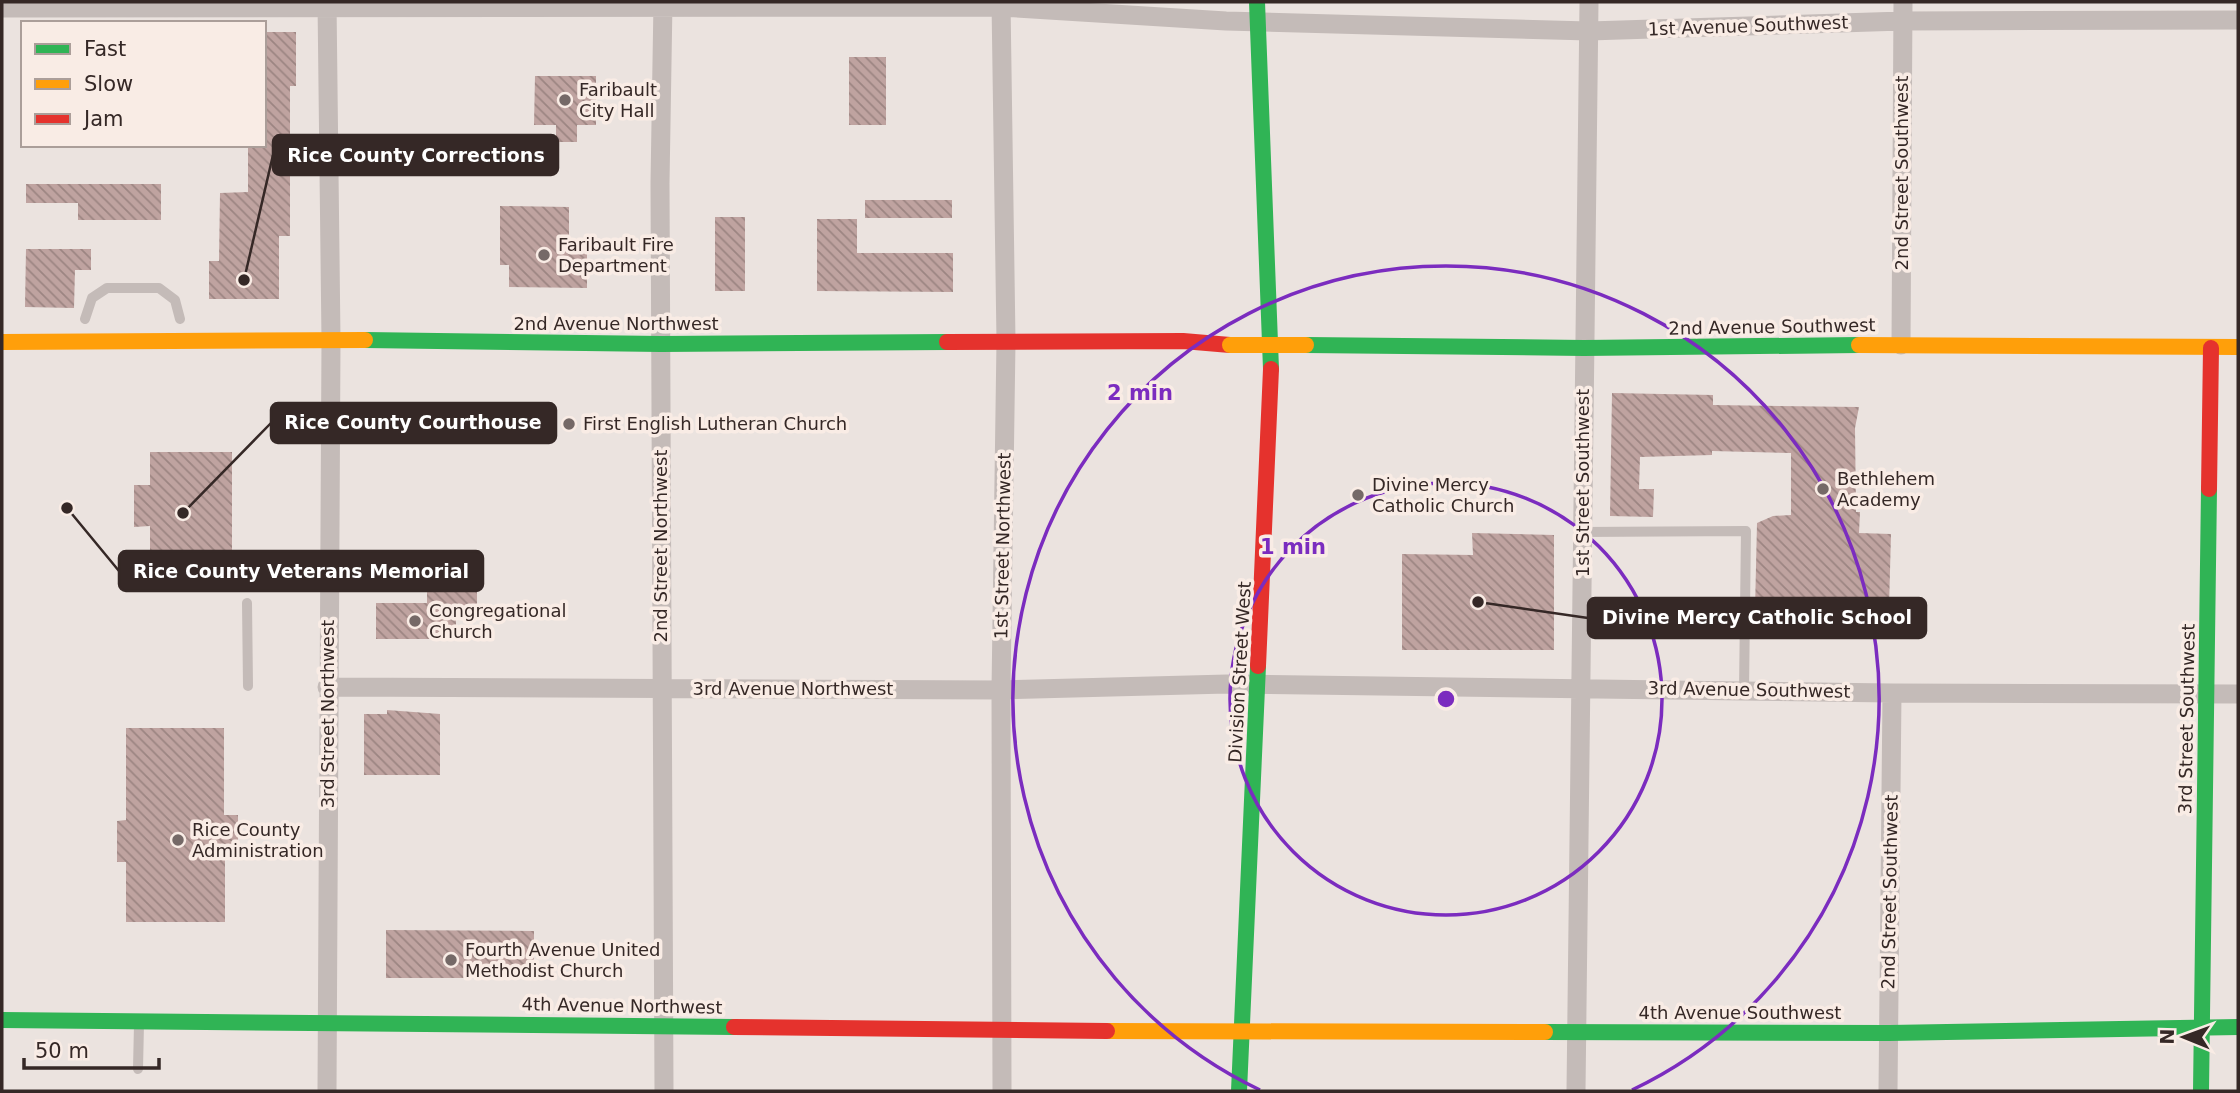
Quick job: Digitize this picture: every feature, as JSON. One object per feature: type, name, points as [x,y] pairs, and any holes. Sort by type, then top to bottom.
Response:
[{"type":"street","name":"1st Street Southwest","points":[[1576,1091],[1589,2]]},
{"type":"street","name":"1st Avenue Southwest","points":[[2,8],[190,4],[1001,5],[1258,11],[1589,31],[1903,12],[2238,20]]},
{"type":"street","name":"3rd Street Northwest","points":[[327,4],[331,340],[327,687],[327,1091]]},
{"type":"street","name":"2nd Street Northwest","points":[[663,5],[661,689],[664,1091]]},
{"type":"street","name":"1st Street Northwest","points":[[1001,5],[1006,341],[1001,690],[1002,1091]]},
{"type":"street","name":"Division Street West","points":[[1239,1091],[1271,378],[1258,11]]},
{"type":"street","name":"2nd Street Southwest","points":[[1901,345],[1903,12]]},
{"type":"street","name":"2nd Avenue Northwest","points":[[2,342],[331,340],[661,344],[1183,341],[1230,345],[1306,345]]},
{"type":"street","name":"2nd Avenue Southwest","points":[[1306,345],[1584,348],[1901,345],[2238,347]]},
{"type":"street","name":"3rd Street Southwest","points":[[2201,1091],[2211,348]]},
{"type":"street","points":[[2211,389],[2238,358]]},
{"type":"street","name":"3rd Avenue Southwest","points":[[1259,684],[1892,693],[2238,694]]},
{"type":"street","name":"3rd Avenue Northwest","points":[[327,687],[1001,690],[1259,684]]},
{"type":"street","name":"2nd Street Southwest","points":[[1888,1091],[1892,693]]},
{"type":"street","name":"4th Avenue Northwest","points":[[2,1020],[1242,1032]]},
{"type":"street","name":"4th Avenue Southwest","points":[[1242,1032],[1889,1033],[2238,1027]]},
{"type":"lane","points":[[85,319],[92,298],[107,288],[159,288],[175,300],[180,318]]},
{"type":"lane","points":[[1582,533],[1746,531],[1744,690]]},
{"type":"lane","points":[[247,603],[248,686]]},
{"type":"lane","points":[[138,1069],[139,1020]]},
{"type":"building","points":[[266,32],[296,32],[296,86],[290,86],[290,236],[279,236],[279,299],[209,299],[209,261],[219,261],[220,193],[248,192],[248,147],[266,147]]},
{"type":"building","points":[[849,57],[886,57],[886,125],[849,125]]},
{"type":"building","name":"Faribault City Hall","points":[[535,76],[596,76],[596,125],[577,125],[577,142],[556,142],[556,125],[534,125]]},
{"type":"building","points":[[26,184],[161,184],[161,220],[78,220],[78,203],[26,203]]},
{"type":"building","points":[[865,200],[952,200],[952,218],[865,218]]},
{"type":"building","name":"Faribault Fire Department","points":[[500,206],[569,207],[569,246],[587,246],[587,288],[509,287],[509,265],[500,265]]},
{"type":"building","points":[[715,217],[745,217],[745,291],[715,291]]},
{"type":"building","points":[[817,219],[857,219],[857,253],[953,253],[953,292],[817,291]]},
{"type":"building","points":[[26,249],[91,249],[91,270],[75,270],[74,308],[25,307]]},
{"type":"building","name":"Bethlehem Academy","points":[[1612,393],[1713,395],[1713,405],[1859,407],[1855,428],[1856,512],[1860,512],[1859,533],[1891,534],[1889,608],[1863,607],[1863,613],[1755,610],[1757,523],[1773,516],[1791,515],[1791,453],[1712,451],[1712,455],[1640,457],[1639,489],[1654,489],[1653,517],[1610,516]]},
{"type":"building","points":[[150,452],[232,452],[232,562],[204,563],[204,579],[176,579],[175,562],[150,562],[150,526],[134,527],[134,485],[150,485]]},
{"type":"building","points":[[1472,533],[1554,535],[1554,650],[1402,650],[1402,554],[1473,555]]},
{"type":"building","points":[[477,587],[477,620],[456,620],[456,639],[376,639],[376,603],[427,603],[427,588]]},
{"type":"building","points":[[387,710],[440,714],[440,775],[364,775],[364,714],[387,714]]},
{"type":"building","name":"Rice County Administration","points":[[126,728],[224,728],[224,815],[238,815],[238,860],[225,860],[225,922],[126,922],[126,862],[117,862],[117,821],[126,820]]},
{"type":"building","points":[[386,930],[534,931],[534,978],[386,978]]},
{"type":"traffic: fast","points":[[1257,2],[1271,369]]},
{"type":"traffic: fast","points":[[365,340],[661,344],[947,342]]},
{"type":"traffic: fast","points":[[1306,345],[1584,348],[1859,345]]},
{"type":"traffic: fast","points":[[2201,1091],[2209,489]]},
{"type":"traffic: fast","points":[[1239,1091],[1258,666]]},
{"type":"traffic: fast","points":[[2,1020],[734,1027]]},
{"type":"traffic: fast","points":[[1545,1032],[1889,1033],[2238,1027]]},
{"type":"traffic: slow","points":[[2,342],[365,340]]},
{"type":"traffic: slow","points":[[1230,345],[1306,345]]},
{"type":"traffic: slow","points":[[1859,345],[2238,347]]},
{"type":"traffic: slow","points":[[1107,1031],[1545,1032]]},
{"type":"traffic: jam","points":[[947,342],[1183,341],[1230,345]]},
{"type":"traffic: jam","points":[[2209,489],[2211,348]]},
{"type":"traffic: jam","points":[[1258,666],[1271,369]]},
{"type":"traffic: jam","points":[[734,1027],[1107,1031]]},
{"type":"place","name":"Faribault City Hall","points":[[565,100]]},
{"type":"place","name":"Faribault Fire Department","points":[[544,255]]},
{"type":"place","name":"Rice County Corrections","points":[[244,280]]},
{"type":"place","name":"First English Lutheran Church","points":[[569,424]]},
{"type":"place","name":"Bethlehem Academy","points":[[1823,489]]},
{"type":"place","name":"Divine Mercy Catholic Church","points":[[1358,495]]},
{"type":"place","name":"Rice County Veterans Memorial","points":[[67,508]]},
{"type":"place","name":"Rice County Courthouse","points":[[183,513]]},
{"type":"place","name":"Divine Mercy Catholic School","points":[[1478,602]]},
{"type":"place","name":"Congregational Church","points":[[415,621]]},
{"type":"place","name":"Rice County Administration","points":[[178,840]]},
{"type":"place","name":"Fourth Avenue United Methodist Church","points":[[451,960]]}]
